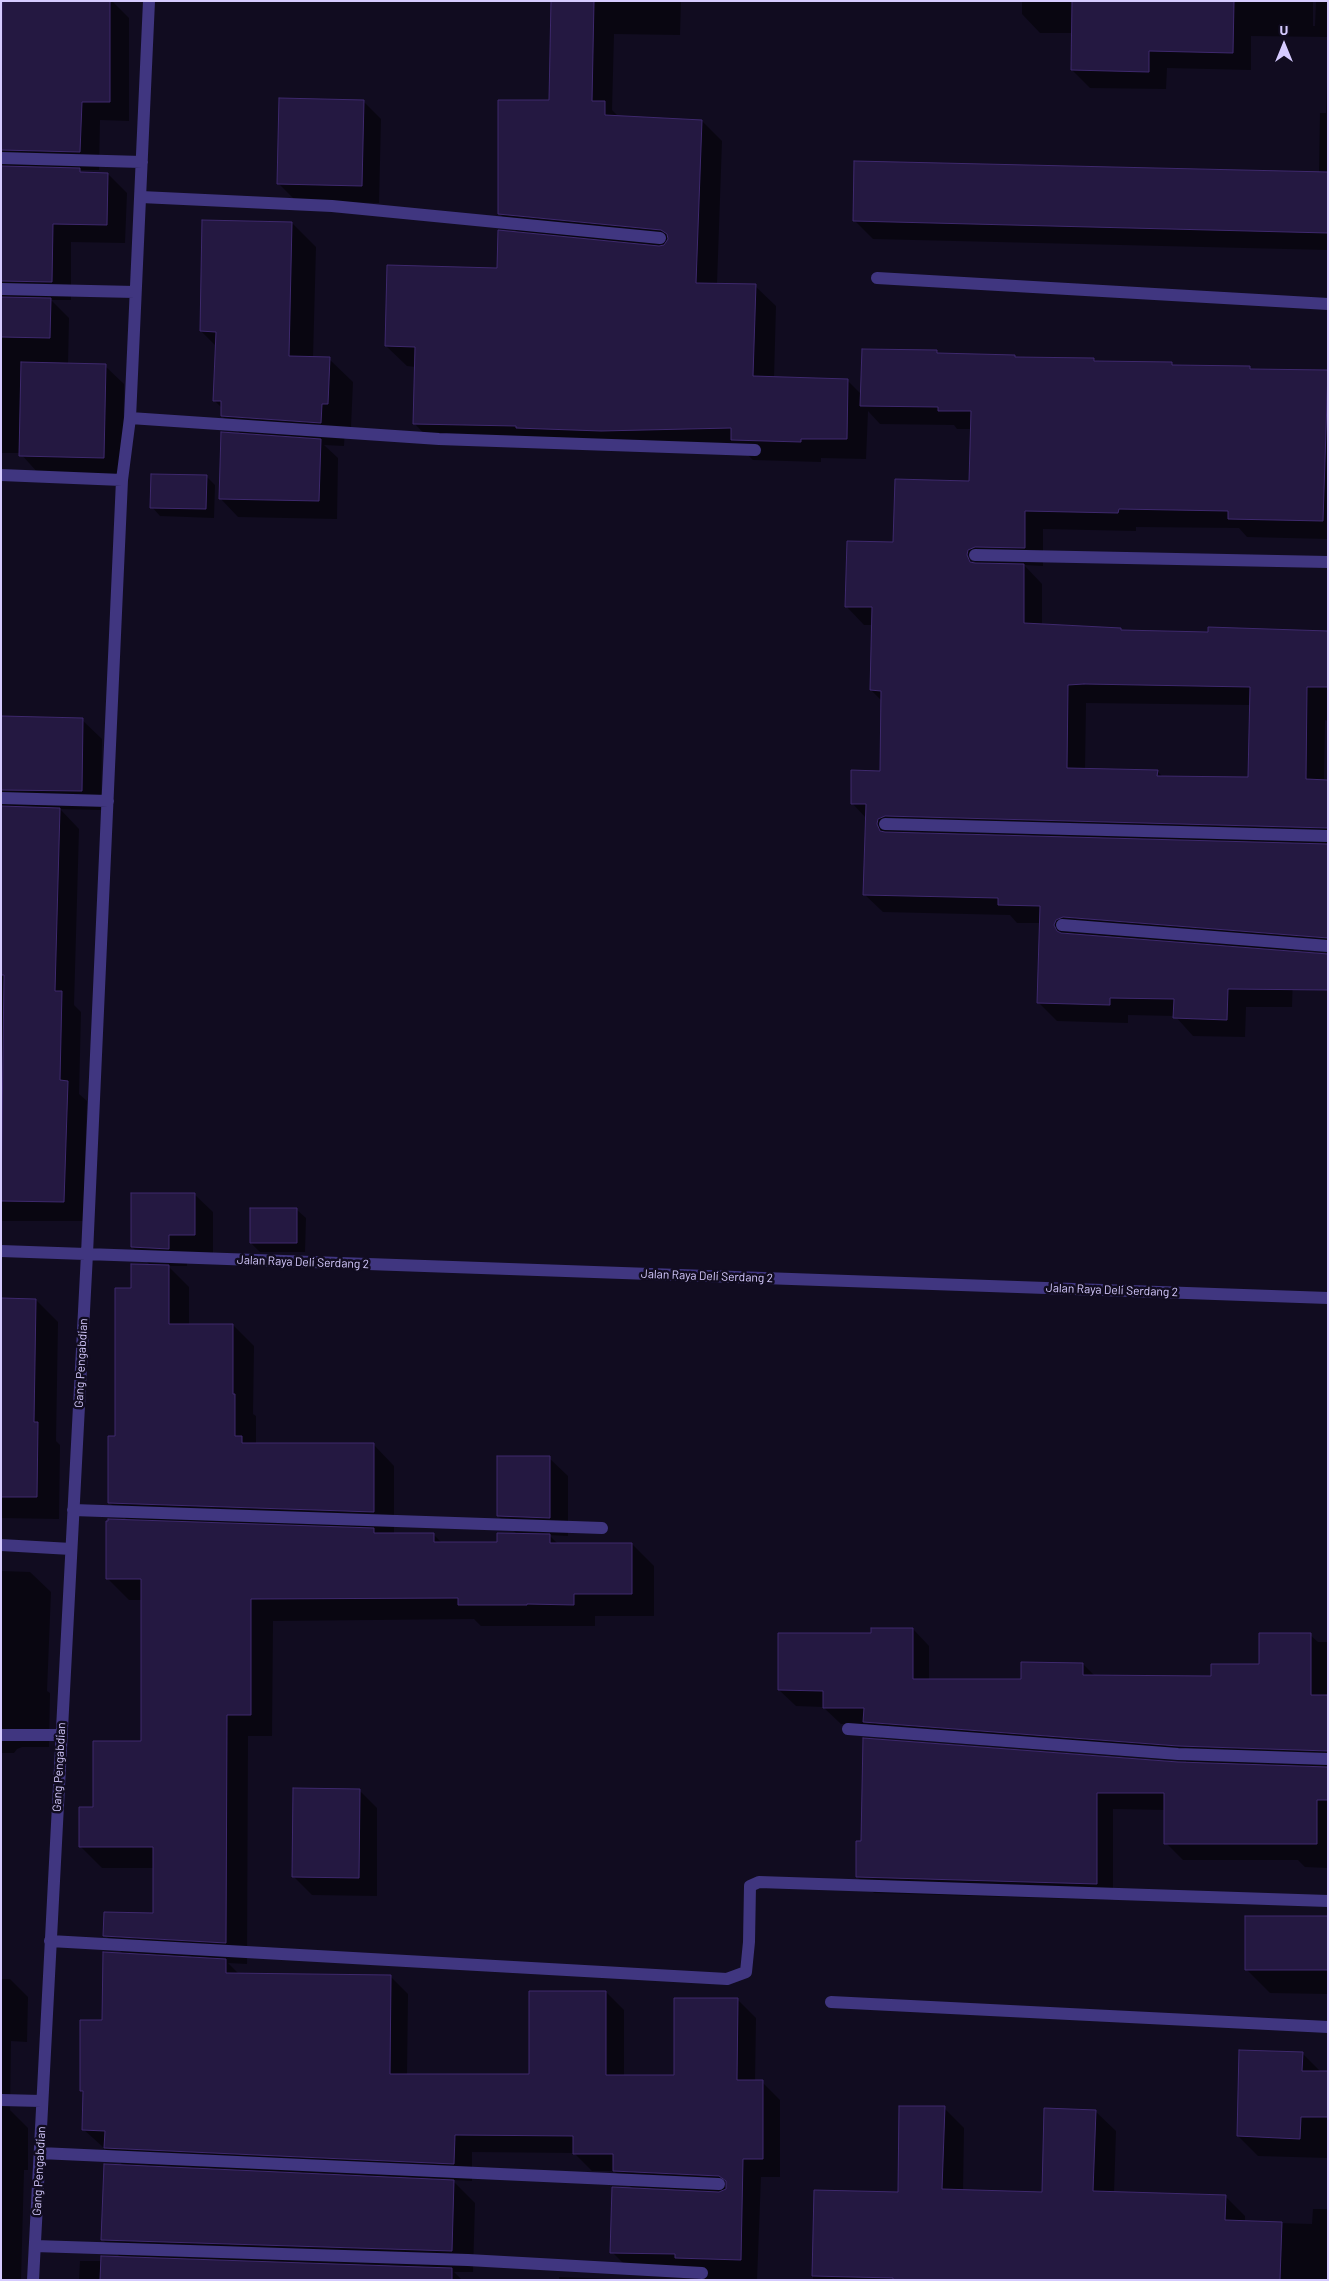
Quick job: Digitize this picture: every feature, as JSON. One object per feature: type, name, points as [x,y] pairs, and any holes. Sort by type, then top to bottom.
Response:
[{"type":"street","name":"Gang Pengabdian","points":[[33,2280],[87,1254],[122,480],[130,418],[149,1]]},
{"type":"street","points":[[1,158],[142,162]]},
{"type":"street","points":[[141,197],[332,206],[660,238]]},
{"type":"street","points":[[877,278],[1328,304]]},
{"type":"street","points":[[1,288],[135,292]]},
{"type":"street","points":[[130,418],[439,439],[755,450]]},
{"type":"street","points":[[1,475],[122,480]]},
{"type":"street","points":[[975,555],[1328,562]]},
{"type":"street","points":[[1,798],[108,801]]},
{"type":"street","points":[[885,824],[1328,836]]},
{"type":"street","points":[[1062,925],[1328,946]]},
{"type":"street","name":"Jalan Raya Deli Serdang 2","points":[[1,1251],[1328,1298]]},
{"type":"street","points":[[73,1510],[602,1528]]},
{"type":"street","points":[[1,1545],[71,1549]]},
{"type":"street","points":[[848,1729],[1178,1754],[1328,1759]]},
{"type":"street","points":[[1,1735],[61,1735]]},
{"type":"street","points":[[50,1941],[727,1979],[746,1972],[749,1942],[750,1886],[759,1882],[1328,1901]]},
{"type":"street","points":[[832,2002],[1328,2027]]},
{"type":"street","points":[[1,2100],[42,2101]]},
{"type":"street","points":[[40,2153],[719,2184]]},
{"type":"street","points":[[35,2246],[468,2260],[702,2273]]},
{"type":"building","points":[[2,1],[110,1],[110,102],[82,102],[80,152],[1,150]]},
{"type":"building","points":[[551,1],[594,1],[592,101],[605,101],[605,115],[702,120],[696,283],[756,284],[753,376],[848,379],[847,439],[801,439],[801,442],[731,440],[731,428],[601,431],[516,428],[516,426],[413,424],[415,347],[385,346],[387,265],[497,268],[498,230],[659,246],[664,245],[668,239],[667,234],[661,230],[498,214],[498,100],[549,100]]},
{"type":"building","points":[[1072,1],[1234,1],[1233,53],[1149,51],[1149,72],[1071,70]]},
{"type":"building","points":[[279,98],[364,100],[362,186],[277,184]]},
{"type":"building","points":[[854,161],[1328,172],[1328,233],[853,221]]},
{"type":"building","points":[[1,166],[80,168],[80,172],[108,173],[107,225],[53,224],[52,282],[1,281]]},
{"type":"building","points":[[202,220],[292,222],[289,356],[330,357],[328,404],[322,404],[321,423],[221,416],[221,401],[213,401],[216,332],[200,331]]},
{"type":"building","points":[[1,297],[51,298],[50,338],[1,337]]},
{"type":"building","points":[[862,349],[937,350],[937,353],[1015,355],[1015,357],[1094,358],[1094,361],[1172,362],[1172,365],[1250,366],[1250,369],[1328,370],[1323,521],[1228,519],[1228,511],[1119,509],[1118,513],[1025,511],[1025,548],[975,547],[968,550],[967,555],[970,562],[975,563],[1024,564],[1024,623],[1121,628],[1121,630],[1208,632],[1208,627],[1328,631],[1328,687],[1307,687],[1306,779],[1328,780],[1328,828],[885,816],[878,819],[877,824],[880,831],[885,832],[1328,844],[1328,938],[1063,917],[1056,920],[1054,925],[1057,931],[1061,933],[1328,954],[1328,990],[1228,989],[1227,1020],[1173,1018],[1174,999],[1110,998],[1110,1005],[1037,1003],[1040,906],[998,905],[998,898],[863,895],[866,804],[851,804],[851,770],[880,771],[881,691],[870,690],[872,607],[845,607],[847,541],[893,542],[895,479],[969,481],[971,411],[938,411],[938,407],[860,406]],"holes":[[[1068,685],[1250,687],[1248,777],[1157,776],[1158,770],[1067,768]]]},
{"type":"building","points":[[21,362],[106,364],[104,458],[19,456]]},
{"type":"building","points":[[221,432],[321,439],[319,501],[219,499]]},
{"type":"building","points":[[151,474],[207,475],[206,509],[150,508]]},
{"type":"building","points":[[1,716],[83,718],[82,791],[1,790]]},
{"type":"building","points":[[1,806],[60,808],[55,991],[62,991],[60,1080],[68,1081],[64,1202],[1,1201],[4,975],[1,975]]},
{"type":"building","points":[[131,1193],[195,1193],[195,1235],[169,1235],[169,1249],[131,1247]]},
{"type":"building","points":[[250,1208],[297,1208],[297,1243],[250,1243]]},
{"type":"building","points":[[131,1264],[169,1265],[169,1324],[233,1324],[235,1436],[242,1436],[242,1443],[374,1443],[374,1512],[108,1503],[108,1436],[115,1436],[115,1288],[131,1288]]},
{"type":"building","points":[[1,1298],[36,1299],[34,1422],[38,1422],[37,1497],[1,1497]]},
{"type":"building","points":[[497,1456],[550,1456],[550,1518],[497,1516]]},
{"type":"building","points":[[108,1519],[374,1528],[374,1533],[434,1533],[434,1542],[497,1542],[497,1533],[550,1534],[550,1543],[632,1543],[632,1594],[574,1594],[574,1605],[458,1605],[458,1598],[251,1599],[251,1715],[227,1715],[226,1943],[103,1936],[104,1912],[153,1913],[153,1847],[79,1847],[79,1807],[93,1807],[93,1741],[141,1741],[141,1579],[106,1579],[106,1521]]},
{"type":"building","points":[[871,1628],[913,1628],[913,1679],[1021,1679],[1021,1662],[1083,1663],[1083,1675],[1211,1676],[1211,1664],[1259,1664],[1259,1633],[1311,1633],[1311,1695],[1328,1695],[1328,1751],[1178,1746],[863,1722],[864,1708],[823,1708],[823,1691],[778,1690],[778,1633],[871,1633]]},
{"type":"building","points":[[863,1738],[1178,1762],[1328,1767],[1328,1800],[1317,1800],[1317,1844],[1164,1844],[1164,1793],[1097,1793],[1097,1884],[856,1877],[856,1841],[861,1841]]},
{"type":"building","points":[[293,1788],[360,1789],[359,1878],[292,1877]]},
{"type":"building","points":[[1245,1916],[1328,1916],[1328,1970],[1245,1970]]},
{"type":"building","points":[[103,1952],[226,1959],[226,1973],[391,1975],[390,2074],[529,2074],[529,1991],[606,1991],[606,2075],[674,2075],[674,1998],[738,1998],[737,2080],[763,2080],[763,2159],[743,2159],[741,2260],[675,2258],[675,2254],[610,2253],[612,2187],[719,2192],[726,2189],[726,2181],[719,2176],[613,2171],[613,2154],[573,2154],[573,2136],[455,2135],[454,2164],[104,2148],[105,2131],[82,2130],[83,2091],[80,2091],[80,2020],[102,2020]]},
{"type":"building","points":[[1239,2050],[1303,2052],[1302,2071],[1328,2071],[1328,2117],[1301,2117],[1300,2139],[1237,2136]]},
{"type":"building","points":[[899,2106],[945,2106],[942,2189],[1042,2192],[1044,2108],[1096,2110],[1093,2191],[1226,2195],[1225,2220],[1282,2222],[1280,2280],[893,2280],[893,2278],[812,2276],[814,2190],[898,2192]]},
{"type":"building","points":[[104,2164],[454,2180],[452,2251],[101,2240]]},
{"type":"building","points":[[101,2256],[452,2268],[452,2280],[100,2280]]}]
